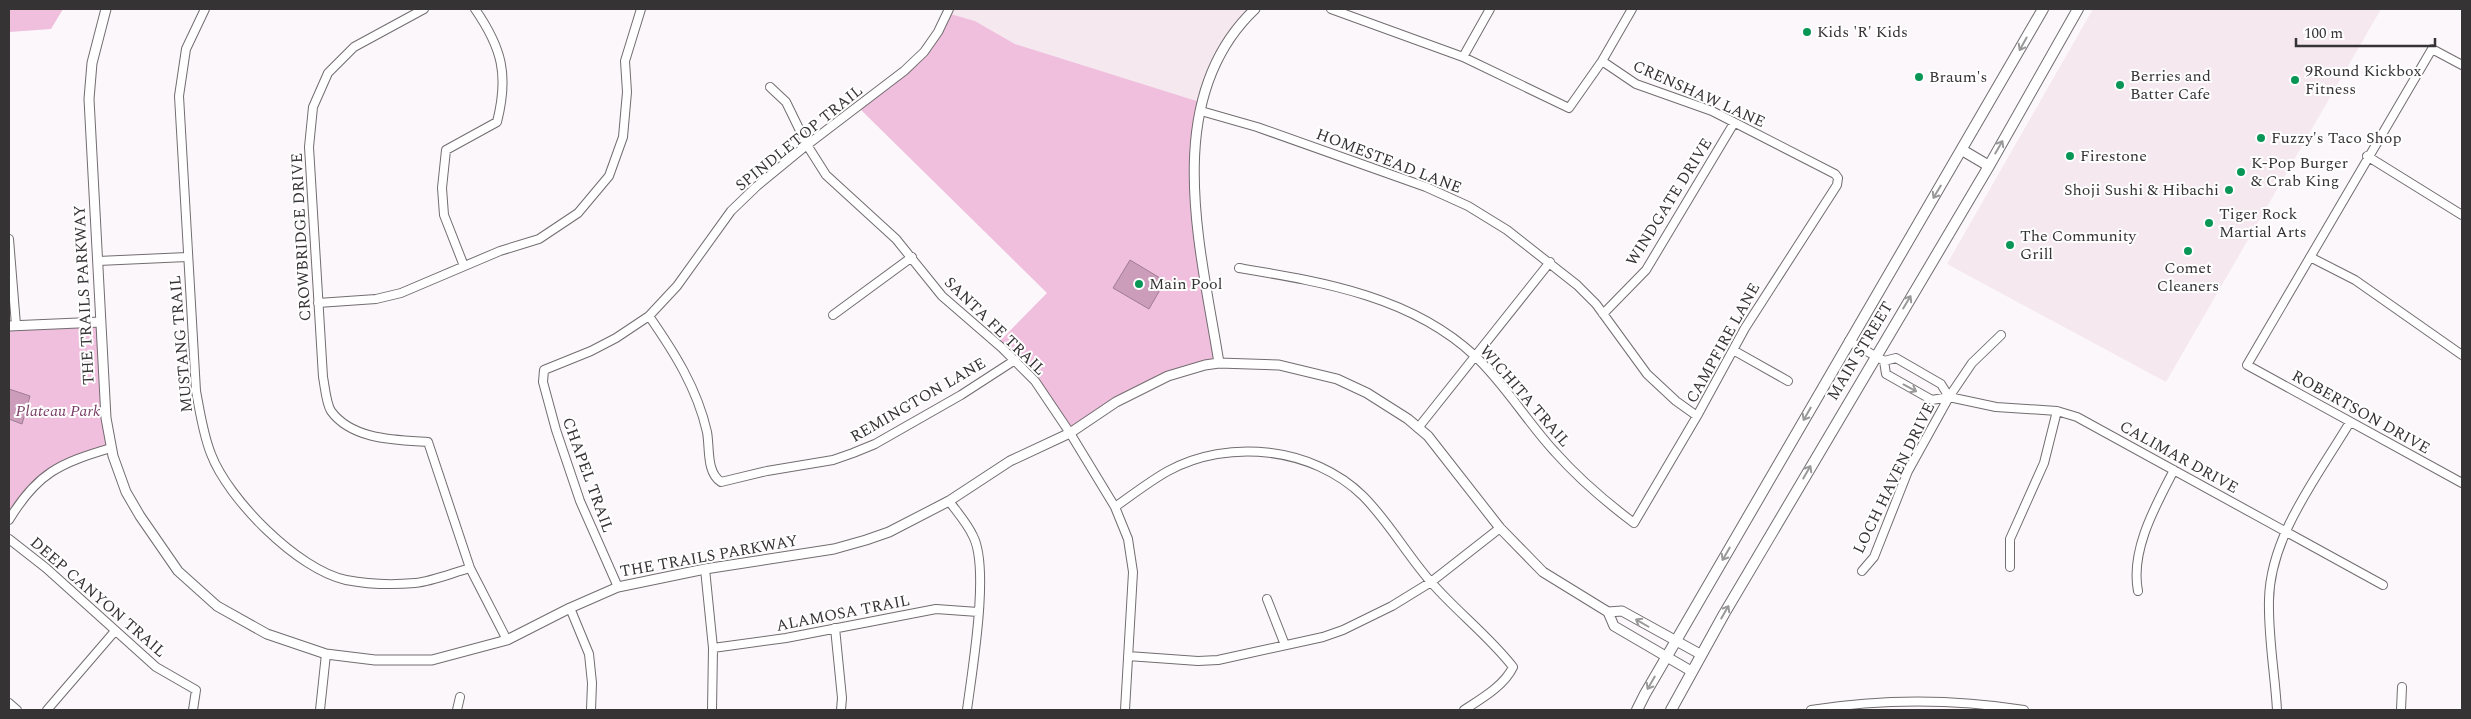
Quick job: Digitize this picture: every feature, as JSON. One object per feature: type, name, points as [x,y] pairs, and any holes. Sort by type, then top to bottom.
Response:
[{"type":"main road","name":"MAIN STREET","points":[[1637,710],[2042,9]]},
{"type":"main road","name":"MAIN STREET","points":[[1671,710],[1700,654],[1879,358],[2078,9]]},
{"type":"main road","points":[[1962,150],[1989,166]]},
{"type":"street","name":"THE TRAILS PARKWAY","points":[[106,9],[92,63],[89,99],[106,418],[111,448],[126,492],[140,516],[178,571],[218,606],[239,620],[267,634],[326,654],[375,660],[432,660],[507,640],[570,608],[618,587],[706,569],[834,549],[889,532],[949,501],[1010,461],[1070,433],[1116,402],[1147,386],[1196,368],[1219,363],[1279,365],[1337,379],[1382,402],[1428,436],[1500,528],[1543,572],[1608,612],[1614,626],[1691,671]]},
{"type":"street","name":"MUSTANG TRAIL","points":[[205,9],[186,50],[179,96],[196,391],[202,426],[211,455],[226,482],[247,510],[296,556],[320,571],[346,580],[416,583],[470,568]]},
{"type":"street","name":"CROWBRIDGE DRIVE","points":[[424,9],[354,47],[328,74],[313,107],[309,148],[323,377],[330,410],[346,427],[369,435],[402,441],[428,442],[470,568]]},
{"type":"street","points":[[464,266],[444,215],[442,188],[446,150],[497,122],[504,78],[499,51],[490,31],[475,9]]},
{"type":"street","points":[[318,303],[376,299],[401,293],[500,251],[539,239],[578,214],[609,176],[623,137],[627,92],[624,61],[641,9]]},
{"type":"street","points":[[938,9],[948,11]]},
{"type":"street","points":[[1219,363],[1194,202],[1195,143],[1200,111],[1209,80],[1222,52],[1247,16],[1256,9]]},
{"type":"street","points":[[1331,9],[1463,57],[1569,108],[1602,61],[1632,9]]},
{"type":"street","points":[[1463,57],[1490,9]]},
{"type":"street","name":"SPINDLETOP TRAIL","points":[[544,370],[591,351],[616,338],[649,316],[677,286],[731,211],[757,186],[807,145],[911,64],[928,45],[948,11]]},
{"type":"street","points":[[2462,66],[2432,49],[2367,156],[2310,257],[2355,280],[2462,355]]},
{"type":"street","name":"CRENSHAW LANE","points":[[1602,61],[1636,84],[1712,111],[1835,174],[1838,178]]},
{"type":"street","name":"SANTA FE TRAIL","points":[[770,87],[786,102],[807,145],[826,175],[896,239],[942,296],[1015,360],[1035,381],[1070,433],[1114,507],[1128,539],[1132,557],[1133,592],[1125,710]]},
{"type":"street","name":"HOMESTEAD LANE","points":[[1200,111],[1257,127],[1426,187],[1468,206],[1507,230],[1550,262],[1583,292],[1647,374],[1676,401],[1697,416]]},
{"type":"street","name":"WINDGATE DRIVE","points":[[1602,314],[1646,270],[1734,123]]},
{"type":"street","points":[[2367,156],[2462,215]]},
{"type":"street","name":"CAMPFIRE LANE","points":[[1634,523],[1697,416],[1733,350],[1775,279],[1837,184],[1838,178]]},
{"type":"street","points":[[9,239],[12,326],[101,322]]},
{"type":"street","points":[[98,261],[187,257]]},
{"type":"street","name":"ROBERTSON DRIVE","points":[[2310,257],[2248,365],[2462,483]]},
{"type":"street","points":[[833,315],[912,258]]},
{"type":"street","points":[[1418,428],[1474,355],[1550,262]]},
{"type":"street","name":"WICHITA TRAIL","points":[[1239,268],[1314,281],[1372,297],[1414,315],[1474,355],[1554,452],[1607,503],[1634,523]]},
{"type":"street","name":"REMINGTON LANE","points":[[649,316],[685,371],[707,432],[712,473],[716,479],[726,482],[767,471],[833,460],[875,444],[961,395],[1015,360]]},
{"type":"street","name":"LOCH HAVEN DRIVE","points":[[1862,571],[1874,557],[1908,471],[1948,397],[1972,363],[2001,335]]},
{"type":"street","name":"CALIMAR DRIVE","points":[[1849,341],[1879,358],[1896,358],[1941,384],[1948,397]]},
{"type":"street","points":[[1733,350],[1788,381]]},
{"type":"street","name":"CALIMAR DRIVE","points":[[1879,358],[1886,374],[1932,400],[1948,397],[1996,408],[2057,411],[2085,420],[2382,585]]},
{"type":"street","name":"CHAPEL TRAIL","points":[[544,370],[543,382],[580,501],[618,587]]},
{"type":"street","points":[[2010,568],[2010,539],[2044,462],[2057,411]]},
{"type":"street","points":[[2276,710],[2269,600],[2272,570],[2285,530],[2350,422]]},
{"type":"street","points":[[9,520],[21,499],[43,478],[70,460],[111,448]]},
{"type":"street","points":[[1114,507],[1168,471],[1196,459],[1227,452],[1255,451],[1276,454],[1332,474],[1363,496],[1431,582],[1513,667],[1510,673],[1496,687],[1464,710]]},
{"type":"street","points":[[2138,591],[2136,573],[2149,521],[2174,470]]},
{"type":"street","points":[[949,501],[974,536],[978,548],[981,574],[967,710]]},
{"type":"street","points":[[1128,656],[1198,661],[1218,660],[1343,630],[1392,606],[1431,582],[1500,528]]},
{"type":"street","name":"DEEP CANYON TRAIL","points":[[9,539],[46,568],[156,667],[196,690],[193,710]]},
{"type":"street","points":[[470,568],[507,640]]},
{"type":"street","points":[[706,569],[713,648],[712,710]]},
{"type":"street","points":[[1267,599],[1285,645]]},
{"type":"street","points":[[570,608],[589,654],[592,683],[591,710]]},
{"type":"street","name":"ALAMOSA TRAIL","points":[[713,648],[936,609],[978,612]]},
{"type":"street","name":"THE TRAILS PARKWAY","points":[[1608,612],[1622,611],[1700,654]]},
{"type":"street","points":[[835,628],[842,698],[841,710]]},
{"type":"street","points":[[47,710],[115,631]]},
{"type":"street","points":[[320,710],[326,654]]},
{"type":"street","points":[[2401,710],[2402,687]]},
{"type":"street","points":[[457,710],[460,696]]},
{"type":"street","points":[[9,703],[17,710]]},
{"type":"street","points":[[1815,710],[1848,704],[1952,707],[1994,706],[2024,710]]},
{"type":"shaded area","points":[[949,9],[1255,9],[1222,52],[1203,103],[1015,44],[975,21],[947,13]]},
{"type":"shaded area","points":[[2093,9],[2381,9],[2166,382],[1947,264]]},
{"type":"shaded area","name":"Main Pool","points":[[1130,260],[1165,281],[1149,309],[1113,288]]},
{"type":"shaded area","points":[[9,389],[30,396],[22,424],[9,419]]},
{"type":"green space","points":[[9,9],[63,9],[51,29],[9,32]]},
{"type":"green space","points":[[947,13],[975,21],[1015,44],[1203,103],[1193,175],[1219,363],[1170,376],[1070,433],[1035,381],[997,344],[1047,293],[858,107],[924,52]]},
{"type":"green space","name":"Plateau Park","points":[[101,322],[111,448],[43,478],[9,523],[9,327]]},
{"type":"place","name":"Kids 'R' Kids","points":[[1807,32]]},
{"type":"place","name":"Braum's","points":[[1919,77]]},
{"type":"place","name":"9Round Kickbox Fitness","points":[[2295,80]]},
{"type":"place","name":"Berries and Batter Cafe","points":[[2120,85]]},
{"type":"place","name":"Fuzzy's Taco Shop","points":[[2261,138]]},
{"type":"place","name":"Firestone","points":[[2070,156]]},
{"type":"place","name":"K-Pop Burger & Crab King","points":[[2241,172]]},
{"type":"place","name":"Shoji Sushi & Hibachi","points":[[2229,190]]},
{"type":"place","name":"Tiger Rock Martial Arts","points":[[2209,223]]},
{"type":"place","name":"The Community Grill","points":[[2010,245]]},
{"type":"place","name":"Comet Cleaners","points":[[2188,251]]},
{"type":"place","name":"Main Pool","points":[[1139,284]]}]
